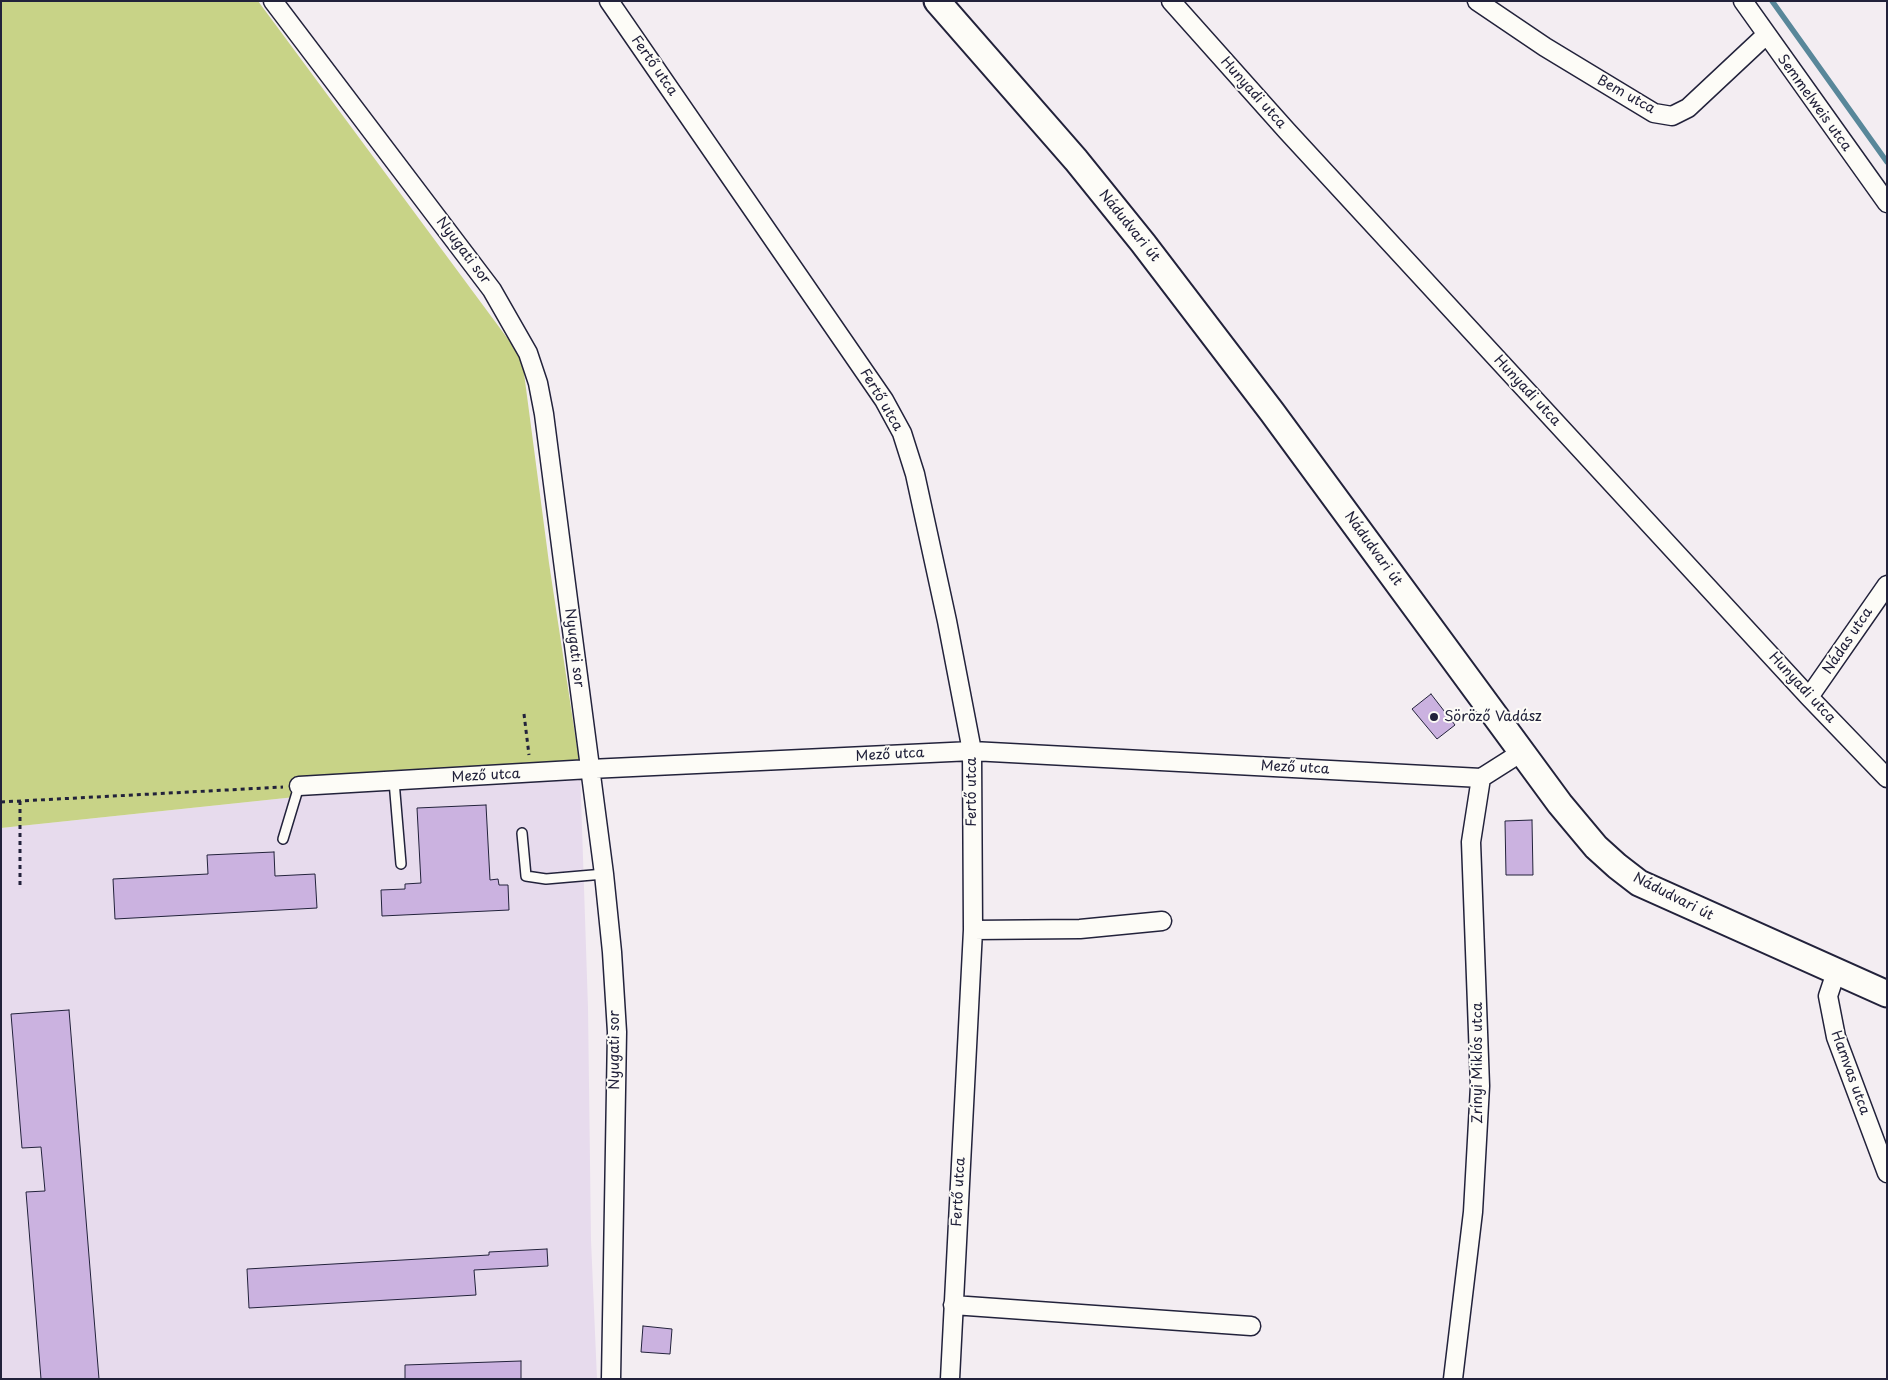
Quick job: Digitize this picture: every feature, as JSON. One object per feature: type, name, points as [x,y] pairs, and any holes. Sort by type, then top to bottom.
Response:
[{"type":"main road","name":"Nádudvari út","points":[[937,1],[1076,160],[1144,243],[1272,412],[1560,804],[1596,847],[1639,883],[1887,994]]},
{"type":"street","name":"Nyugati sor","points":[[273,1],[492,290],[528,353],[538,383],[544,414],[604,874],[617,1032],[611,1379]]},
{"type":"street","name":"Fertő utca","points":[[609,1],[884,400],[902,433],[914,474],[972,751],[973,930],[950,1379]]},
{"type":"street","name":"Hunyadi utca","points":[[1171,1],[1294,138],[1809,697],[1887,778]]},
{"type":"street","name":"Bem utca","points":[[1477,1],[1545,47],[1654,113],[1672,116],[1688,108],[1766,35]]},
{"type":"street","name":"Semmelweis utca","points":[[1743,1],[1887,203]]},
{"type":"street","name":"Nádas utca","points":[[1809,697],[1887,585]]},
{"type":"street","name":"Mező utca","points":[[299,786],[972,751],[1481,778]]},
{"type":"street","points":[[1481,778],[1522,752]]},
{"type":"street","name":"Zrínyi Miklós utca","points":[[1453,1379],[1472,1212],[1480,1086],[1471,842],[1481,778]]},
{"type":"street","points":[[973,930],[1080,929],[1162,921]]},
{"type":"street","name":"Hamvas utca","points":[[1836,972],[1828,996],[1836,1037],[1887,1173]]},
{"type":"street","points":[[953,1305],[1251,1326]]},
{"type":"lane","points":[[394,781],[401,864]]},
{"type":"lane","points":[[284,840],[299,786]]},
{"type":"lane","points":[[522,833],[526,876],[546,879],[604,874]]},
{"type":"path","points":[[524,714],[531,773]]},
{"type":"path","points":[[1,802],[299,786]]},
{"type":"path","points":[[20,801],[20,886]]},
{"type":"shaded area","points":[[580,767],[588,1008],[591,1240],[597,1379],[1,1379],[1,828]]},
{"type":"green space","points":[[1,1],[258,1],[522,358],[549,563],[580,767],[1,828]]},
{"type":"building","name":"Söröző Vadász","points":[[1431,694],[1455,725],[1437,739],[1412,709]]},
{"type":"building","points":[[486,805],[490,880],[498,879],[499,885],[508,885],[509,910],[382,916],[381,890],[405,889],[405,884],[421,883],[417,808]]},
{"type":"building","points":[[1532,820],[1533,875],[1506,875],[1505,821]]},
{"type":"building","points":[[274,852],[275,876],[315,874],[317,908],[115,919],[113,879],[208,874],[207,855]]},
{"type":"building","points":[[69,1010],[99,1379],[41,1379],[26,1192],[45,1191],[41,1147],[22,1148],[11,1014]]},
{"type":"building","points":[[547,1249],[548,1266],[474,1270],[476,1295],[249,1308],[247,1269],[489,1255],[489,1252]]},
{"type":"building","points":[[643,1326],[672,1329],[670,1354],[641,1352]]},
{"type":"building","points":[[521,1361],[521,1379],[405,1379],[405,1365]]},
{"type":"waterway","points":[[1772,1],[1887,162]]},
{"type":"place","name":"Söröző Vadász","points":[[1434,717]]}]
